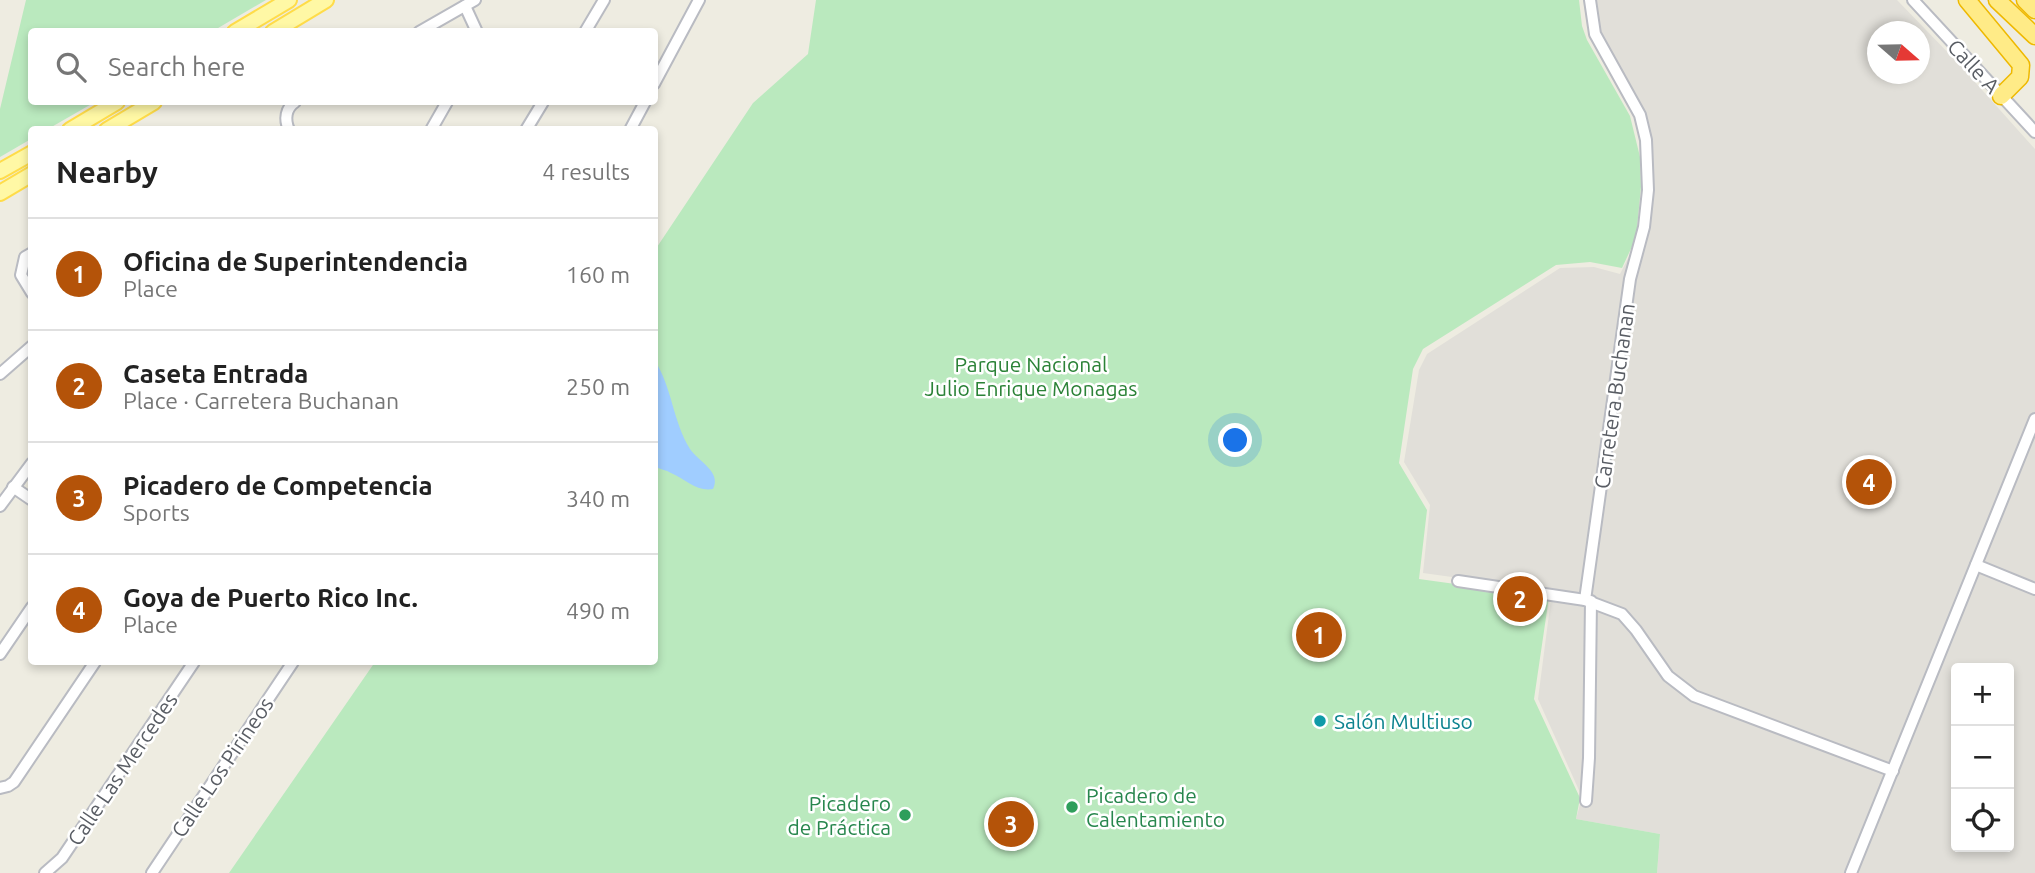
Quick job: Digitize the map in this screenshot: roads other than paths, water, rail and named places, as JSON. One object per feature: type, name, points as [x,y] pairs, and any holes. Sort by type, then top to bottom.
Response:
[{"type":"highway","points":[[1967,0],[2021,65],[2020,77],[2001,96]]},
{"type":"highway","points":[[1997,0],[2035,36]]},
{"type":"highway","points":[[2025,0],[2035,10]]},
{"type":"main road","points":[[242,28],[289,0]]},
{"type":"main road","points":[[280,28],[326,0]]},
{"type":"main road","points":[[77,126],[112,105]]},
{"type":"main road","points":[[114,126],[149,105]]},
{"type":"main road","points":[[0,171],[28,155]]},
{"type":"main road","points":[[0,193],[28,176]]},
{"type":"street","points":[[587,28],[604,0]]},
{"type":"street","points":[[658,77],[699,0]]},
{"type":"street","name":"Carretera Buchanan","points":[[1586,801],[1590,758],[1588,601],[1630,279],[1644,227],[1648,190],[1646,139],[1640,115],[1595,34],[1590,0]]},
{"type":"street","name":"Calle A","points":[[1913,0],[2035,132]]},
{"type":"street","points":[[426,28],[470,3],[476,28]]},
{"type":"street","points":[[288,126],[288,109],[292,105]]},
{"type":"street","points":[[433,126],[445,105]]},
{"type":"street","points":[[528,126],[540,105]]},
{"type":"street","points":[[632,126],[643,105]]},
{"type":"street","points":[[28,255],[25,257],[21,275],[28,286]]},
{"type":"street","points":[[0,374],[28,350]]},
{"type":"street","points":[[1851,873],[2035,419]]},
{"type":"street","points":[[0,506],[28,468]]},
{"type":"street","points":[[13,487],[28,497]]},
{"type":"street","points":[[1976,565],[2035,589]]},
{"type":"street","points":[[1458,581],[1588,601],[1622,614],[1668,676],[1694,696],[1893,771]]},
{"type":"street","points":[[0,654],[28,613]]},
{"type":"street","points":[[0,788],[14,782],[93,665]]},
{"type":"street","name":"Calle Las Mercedes","points":[[45,873],[62,858],[192,665]]},
{"type":"street","name":"Calle Los Pirineos","points":[[152,873],[291,665]]},
{"type":"water","points":[[658,366],[684,439],[712,472],[715,483],[713,489],[696,487],[658,468]]},
{"type":"place","name":"Goya de Puerto Rico Inc.","points":[[1869,482]]},
{"type":"place","name":"Caseta Entrada","points":[[1520,599]]},
{"type":"place","name":"Oficina de Superintendencia","points":[[1319,635]]},
{"type":"place","name":"Salón Multiuso","points":[[1320,721]]},
{"type":"place","name":"Picadero de Calentamiento","points":[[1072,807]]},
{"type":"place","name":"Picadero de Práctica","points":[[905,815]]},
{"type":"place","name":"Picadero de Competencia","points":[[1011,824]]},
{"type":"park label","name":"Parque Nacional Julio Enrique Monagas","points":[[1031,376]]}]
